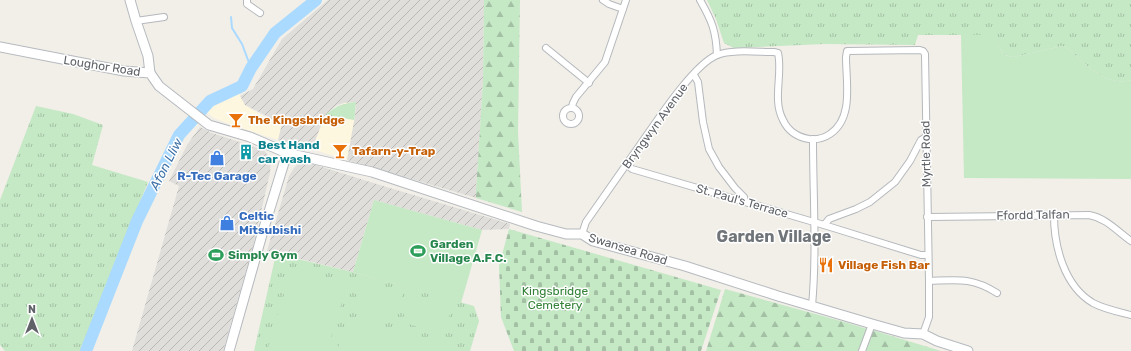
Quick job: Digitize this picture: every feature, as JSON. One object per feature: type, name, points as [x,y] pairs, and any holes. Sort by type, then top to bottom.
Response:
[{"type":"main road","points":[[130,0],[148,56],[150,73]]},
{"type":"main road","name":"Loughor Road","points":[[0,47],[124,71],[150,73],[159,86],[209,125]]},
{"type":"main road","name":"Swansea Road","points":[[209,125],[250,137],[288,153],[372,172],[566,234],[582,234],[600,243],[685,266],[872,324],[904,333],[923,334],[966,351]]},
{"type":"main road","points":[[229,351],[263,231],[288,153]]},
{"type":"street","points":[[247,0],[247,4],[260,14]]},
{"type":"street","points":[[603,0],[623,9]]},
{"type":"street","points":[[572,107],[574,100],[605,62],[626,0]]},
{"type":"street","points":[[700,0],[716,34],[717,55]]},
{"type":"street","points":[[136,21],[164,17]]},
{"type":"street","points":[[546,48],[589,83]]},
{"type":"street","name":"Myrtle Road","points":[[812,139],[822,138],[831,133],[839,126],[844,117],[847,101],[847,51],[924,51],[929,317],[923,334]]},
{"type":"street","name":"Bryngwyn Avenue","points":[[582,234],[586,222],[674,97],[705,63],[717,55],[732,52],[778,53],[780,115],[791,132],[812,139]]},
{"type":"street","points":[[694,74],[698,82],[703,122],[709,149],[719,167],[734,188],[744,197],[745,202]]},
{"type":"street","points":[[824,225],[830,218],[856,209],[870,202],[895,182],[910,162],[921,140],[926,137]]},
{"type":"street","points":[[812,139],[814,222],[814,293],[812,306]]},
{"type":"street","name":"St. Paul's Terrace","points":[[626,164],[632,168],[921,255],[928,255]]},
{"type":"street","points":[[1054,215],[1054,225],[1060,258],[1064,269],[1079,292],[1093,303],[1131,315]]},
{"type":"street","name":"Ffordd Talfan","points":[[927,218],[1089,215],[1095,216],[1107,222],[1131,241]]},
{"type":"street","points":[[929,281],[972,281],[997,293]]},
{"type":"street","points":[[862,351],[872,324]]},
{"type":"shaded area","points":[[328,0],[484,0],[483,81],[476,198],[347,160],[356,102],[337,105],[325,115],[312,149],[278,140],[282,124],[245,105],[240,96],[253,89],[282,39]]},
{"type":"shaded area","points":[[238,90],[245,105],[263,116],[282,124],[278,140],[214,118],[201,108]]},
{"type":"shaded area","points":[[350,102],[355,116],[347,160],[312,149],[325,115],[344,103]]},
{"type":"shaded area","points":[[200,127],[212,133],[264,150],[271,160],[270,173],[253,246],[223,351],[132,351],[179,186],[169,181],[187,145]]},
{"type":"shaded area","points":[[306,162],[510,224],[509,229],[482,230],[374,200],[353,272],[267,251],[289,176],[298,164]]},
{"type":"green space","points":[[484,0],[520,0],[518,132],[522,212],[476,198],[483,81]]},
{"type":"green space","points":[[707,0],[1131,0],[1131,80],[1112,80],[1101,76],[1086,65],[1069,49],[1062,46],[1014,57],[1004,55],[994,35],[918,35],[915,45],[824,44],[734,48],[724,43],[716,19]]},
{"type":"green space","points":[[961,35],[995,35],[999,47],[1004,55],[1014,57],[1062,46],[1069,49],[1086,65],[1101,76],[1112,80],[1131,80],[1131,179],[964,178]]},
{"type":"green space","points":[[356,102],[354,120],[325,115],[339,106]]},
{"type":"green space","points":[[351,103],[351,111],[355,113],[354,119],[328,114],[338,106]]},
{"type":"green space","points":[[36,106],[73,114],[103,125],[92,165],[148,182],[80,351],[5,351],[0,345],[0,200]]},
{"type":"green space","name":"Garden Village A.F.C.","points":[[374,200],[482,230],[461,303],[353,272]]},
{"type":"green space","name":"Kingsbridge Cemetery","points":[[509,229],[721,290],[701,351],[514,351],[501,317],[499,266]]},
{"type":"green space","points":[[276,254],[353,272],[474,306],[479,321],[470,351],[254,351]]},
{"type":"green space","points":[[292,268],[347,285],[327,351],[267,351]]},
{"type":"green space","points":[[361,280],[403,293],[395,323],[352,310]]},
{"type":"green space","points":[[725,289],[867,329],[859,351],[706,351]]},
{"type":"green space","points":[[410,294],[452,306],[444,335],[402,322]]},
{"type":"green space","points":[[347,316],[442,343],[439,351],[337,351]]},
{"type":"green space","points":[[872,330],[941,351],[864,351]]},
{"type":"waterway","name":"Afon Lliw","points":[[86,351],[137,221],[179,135],[210,101],[242,86],[251,68],[275,33],[316,0]]},
{"type":"waterway","points":[[231,17],[232,28],[242,44],[251,68]]},
{"type":"place","name":"The Kingsbridge","points":[[236,120]]},
{"type":"place","name":"Tafarn-y-Trap","points":[[340,151]]},
{"type":"place","name":"Best Hand car wash","points":[[246,152]]},
{"type":"place","name":"R-Tec Garage","points":[[217,158]]},
{"type":"place","name":"Celtic Mitsubishi","points":[[227,223]]},
{"type":"place","name":"Garden Village A.F.C.","points":[[418,251]]},
{"type":"place","name":"Simply Gym","points":[[216,255]]},
{"type":"place","name":"Village Fish Bar","points":[[826,265]]},
{"type":"district","name":"Garden Village","points":[[774,236]]}]
